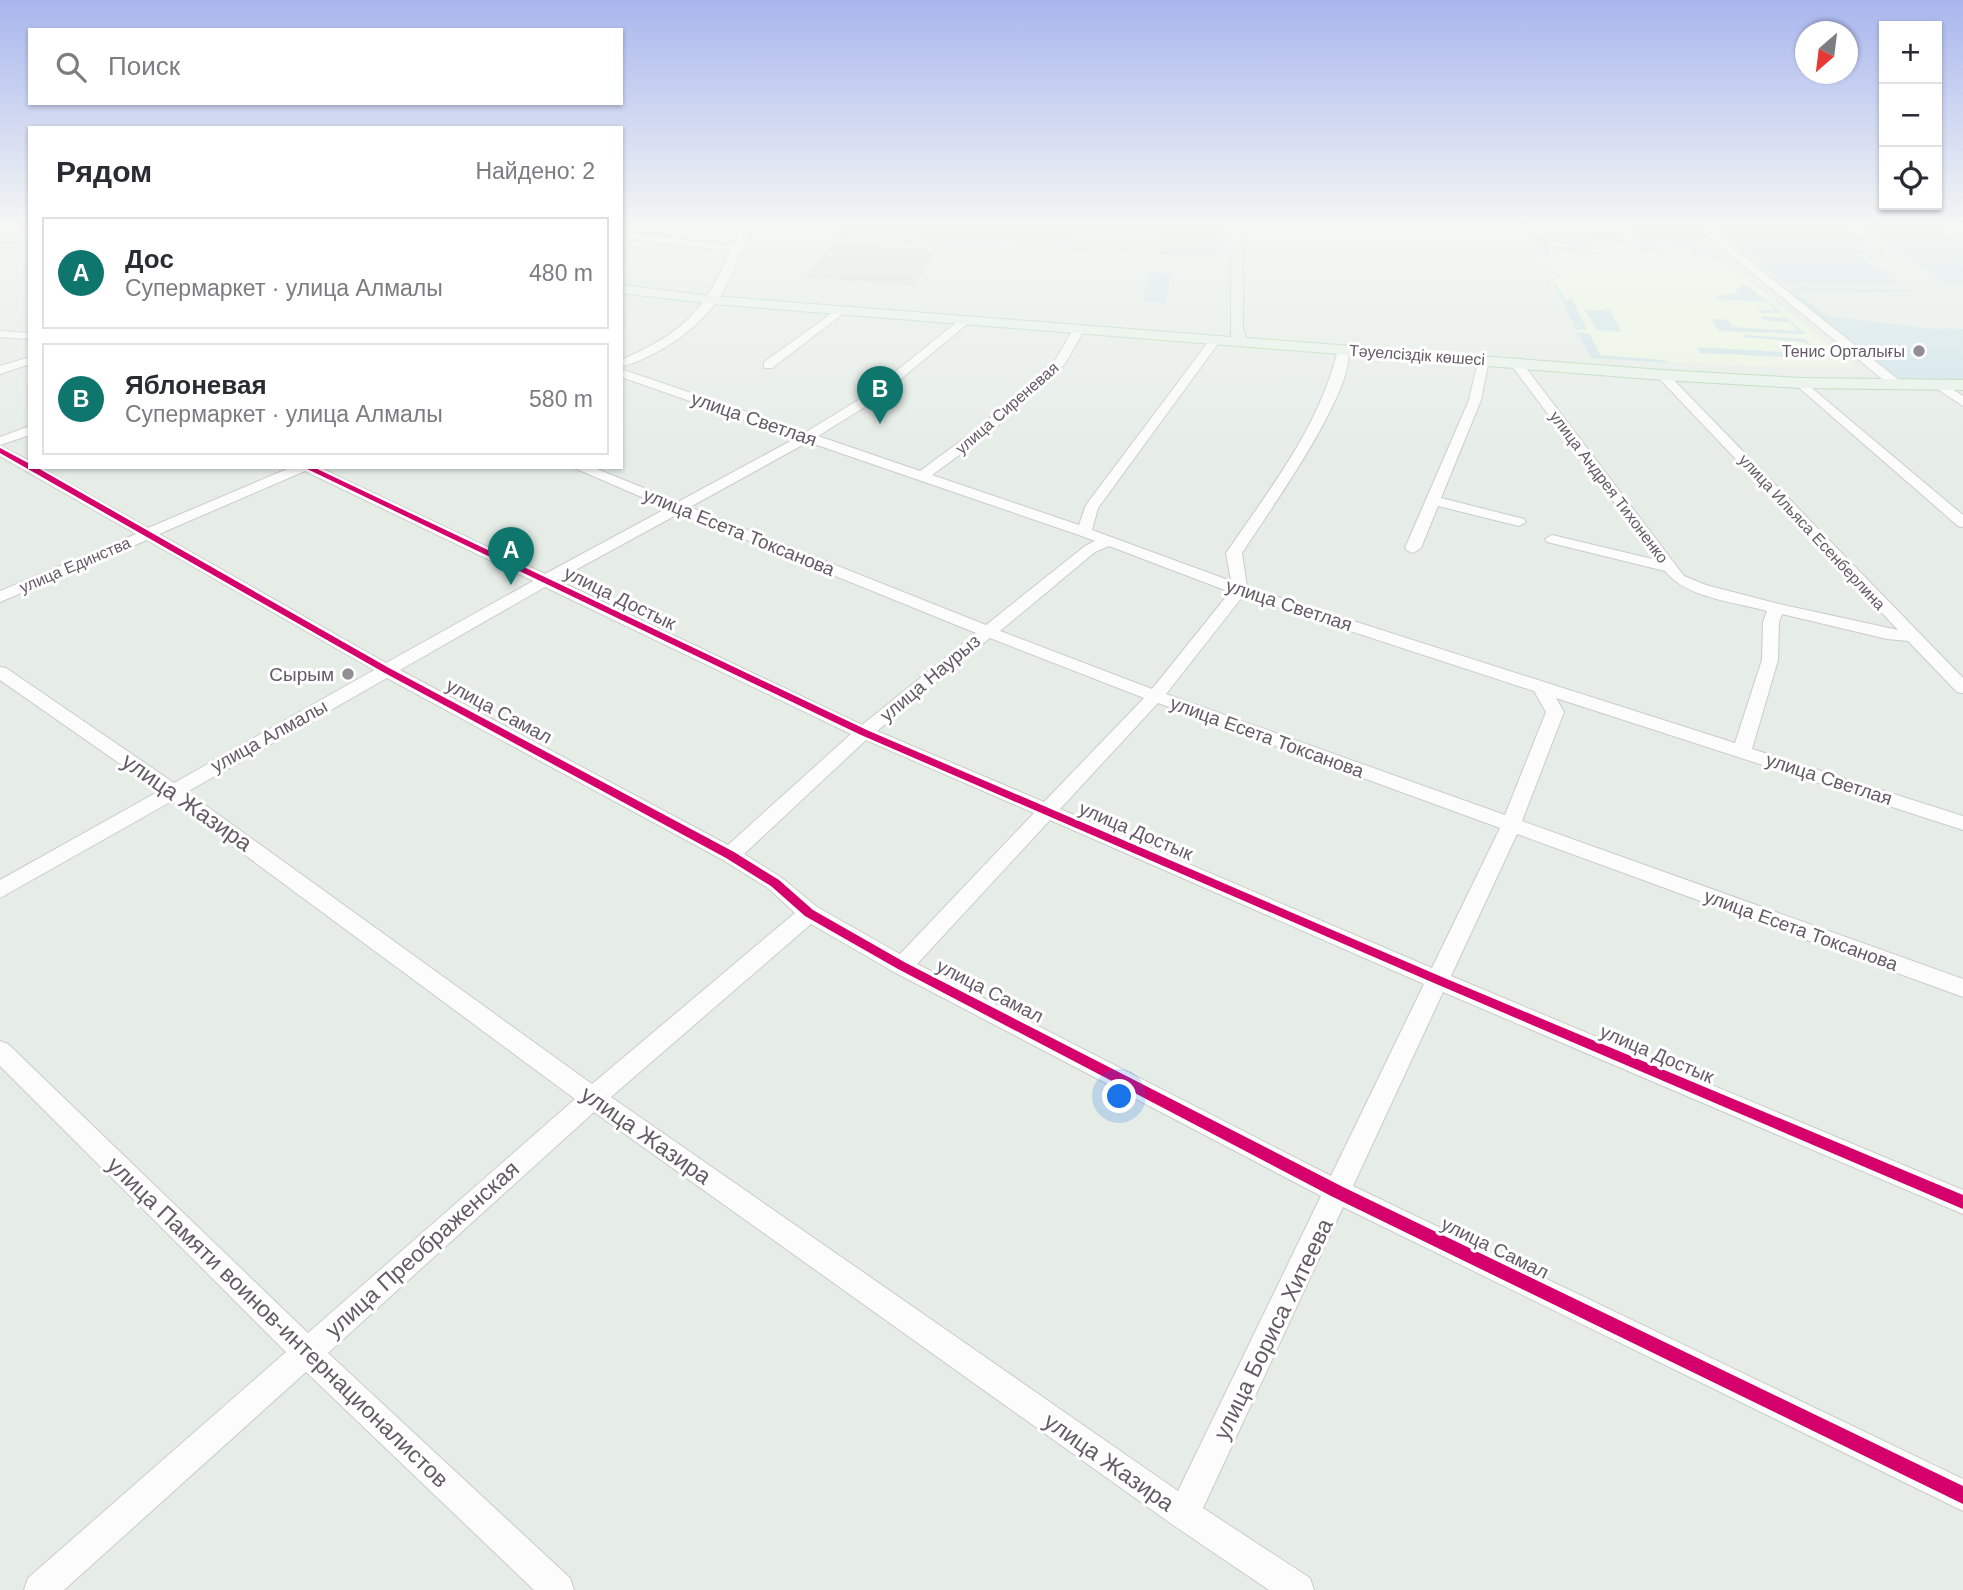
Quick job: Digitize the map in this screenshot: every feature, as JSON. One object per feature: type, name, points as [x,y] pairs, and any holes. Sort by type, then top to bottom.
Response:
[{"type":"main road","name":"Тәуелсіздік көшесі","points":[[729,301],[1662,375],[1801,383],[1963,385]]},
{"type":"main road","points":[[1227,301],[1227,340]]},
{"type":"main road","points":[[1227,340],[1236,328],[1236,301]]},
{"type":"street","points":[[623,363],[676,333],[704,312],[712,301]]},
{"type":"street","points":[[1793,301],[1896,384]]},
{"type":"street","points":[[768,365],[843,310]]},
{"type":"street","name":"улица Алмалы","points":[[0,890],[544,581],[807,438],[869,399],[966,320]]},
{"type":"street","name":"улица Сиреневая","points":[[922,476],[986,429],[1061,361],[1079,328]]},
{"type":"street","points":[[0,334],[28,336]]},
{"type":"street","points":[[1084,532],[1091,508],[1227,340]]},
{"type":"street","points":[[902,966],[1155,696],[1240,590],[1234,553],[1325,408],[1340,373],[1344,350]]},
{"type":"street","points":[[1413,548],[1475,400],[1483,360]]},
{"type":"street","points":[[0,370],[28,361]]},
{"type":"street","name":"улица Андрея Тихоненко","points":[[1516,363],[1679,579],[1700,588],[1776,608],[1887,634],[1910,636]]},
{"type":"street","name":"улица Светлая","points":[[623,374],[1084,532],[1240,590],[1963,822]]},
{"type":"street","name":"улица Ильяса Есенберлина","points":[[1662,375],[1705,417],[1910,636],[1963,688]]},
{"type":"street","points":[[1801,383],[1963,523]]},
{"type":"street","points":[[1940,384],[1963,401]]},
{"type":"street","points":[[0,440],[28,431]]},
{"type":"street","name":"улица Самал","points":[[0,450],[28,466]]},
{"type":"street","name":"улица Самал","points":[[33,469],[386,670],[730,855],[775,883],[809,913],[902,966],[1338,1192],[1963,1495]]},
{"type":"street","name":"улица Единства","points":[[0,597],[300,469]]},
{"type":"street","name":"улица Достык","points":[[309,469],[865,733],[1963,1202]]},
{"type":"street","name":"улица Есета Токсанова","points":[[584,469],[1155,696],[1963,988]]},
{"type":"street","points":[[1434,501],[1518,522]]},
{"type":"street","points":[[1552,538],[1627,559],[1668,567]]},
{"type":"street","name":"улица Наурыз","points":[[730,855],[865,733],[986,631],[1090,549],[1108,541]]},
{"type":"street","points":[[1742,751],[1770,660],[1770,622],[1776,608]]},
{"type":"street","name":"улица Жазира","points":[[0,672],[172,790],[593,1098],[1184,1514],[1298,1590]]},
{"type":"street","name":"улица Бориса Хитеева","points":[[1184,1514],[1511,825],[1555,712],[1539,686]]},
{"type":"street","name":"улица Преображенская","points":[[40,1590],[593,1098],[809,913]]},
{"type":"street","name":"улица Памяти воинов-интернационалистов","points":[[0,1051],[307,1353],[558,1590]]},
{"type":"shaded area","points":[[1561,301],[1775,301],[1857,367],[1769,367],[1591,358]]},
{"type":"shaded area","points":[[1562,301],[1573,301],[1587,329],[1576,330]]},
{"type":"shaded area","points":[[1754,301],[1767,301],[1782,313],[1760,313],[1757,310],[1774,310],[1767,302]]},
{"type":"shaded area","name":"Тенис Орталығы","points":[[1799,301],[1808,301],[1827,316],[1927,328],[1963,329],[1963,380],[1905,380],[1891,375]]},
{"type":"shaded area","points":[[1605,308],[1610,310],[1621,332],[1597,330],[1585,310],[1606,310]]},
{"type":"shaded area","points":[[1761,316],[1786,318],[1806,334],[1719,331],[1711,319],[1728,320],[1733,327],[1797,331],[1790,322],[1765,321]]},
{"type":"shaded area","points":[[1577,332],[1590,334],[1600,355],[1663,360],[1670,363],[1591,358]]},
{"type":"shaded area","points":[[1741,337],[1805,339],[1826,359],[1700,353],[1697,347],[1814,354],[1804,342]]},
{"type":"cycle path","points":[[0,450],[28,466]]},
{"type":"cycle path","points":[[33,469],[386,670],[730,855],[775,883],[809,913],[902,966],[1338,1192],[1963,1495]]},
{"type":"cycle path","points":[[311,469],[865,733],[1963,1202]]},
{"type":"place","name":"Тенис Орталығы","points":[[1919,351]]},
{"type":"place","name":"Яблоневая","points":[[880,424]]},
{"type":"place","name":"Дос","points":[[511,585]]},
{"type":"place","name":"Сырым","points":[[348,674]]}]
